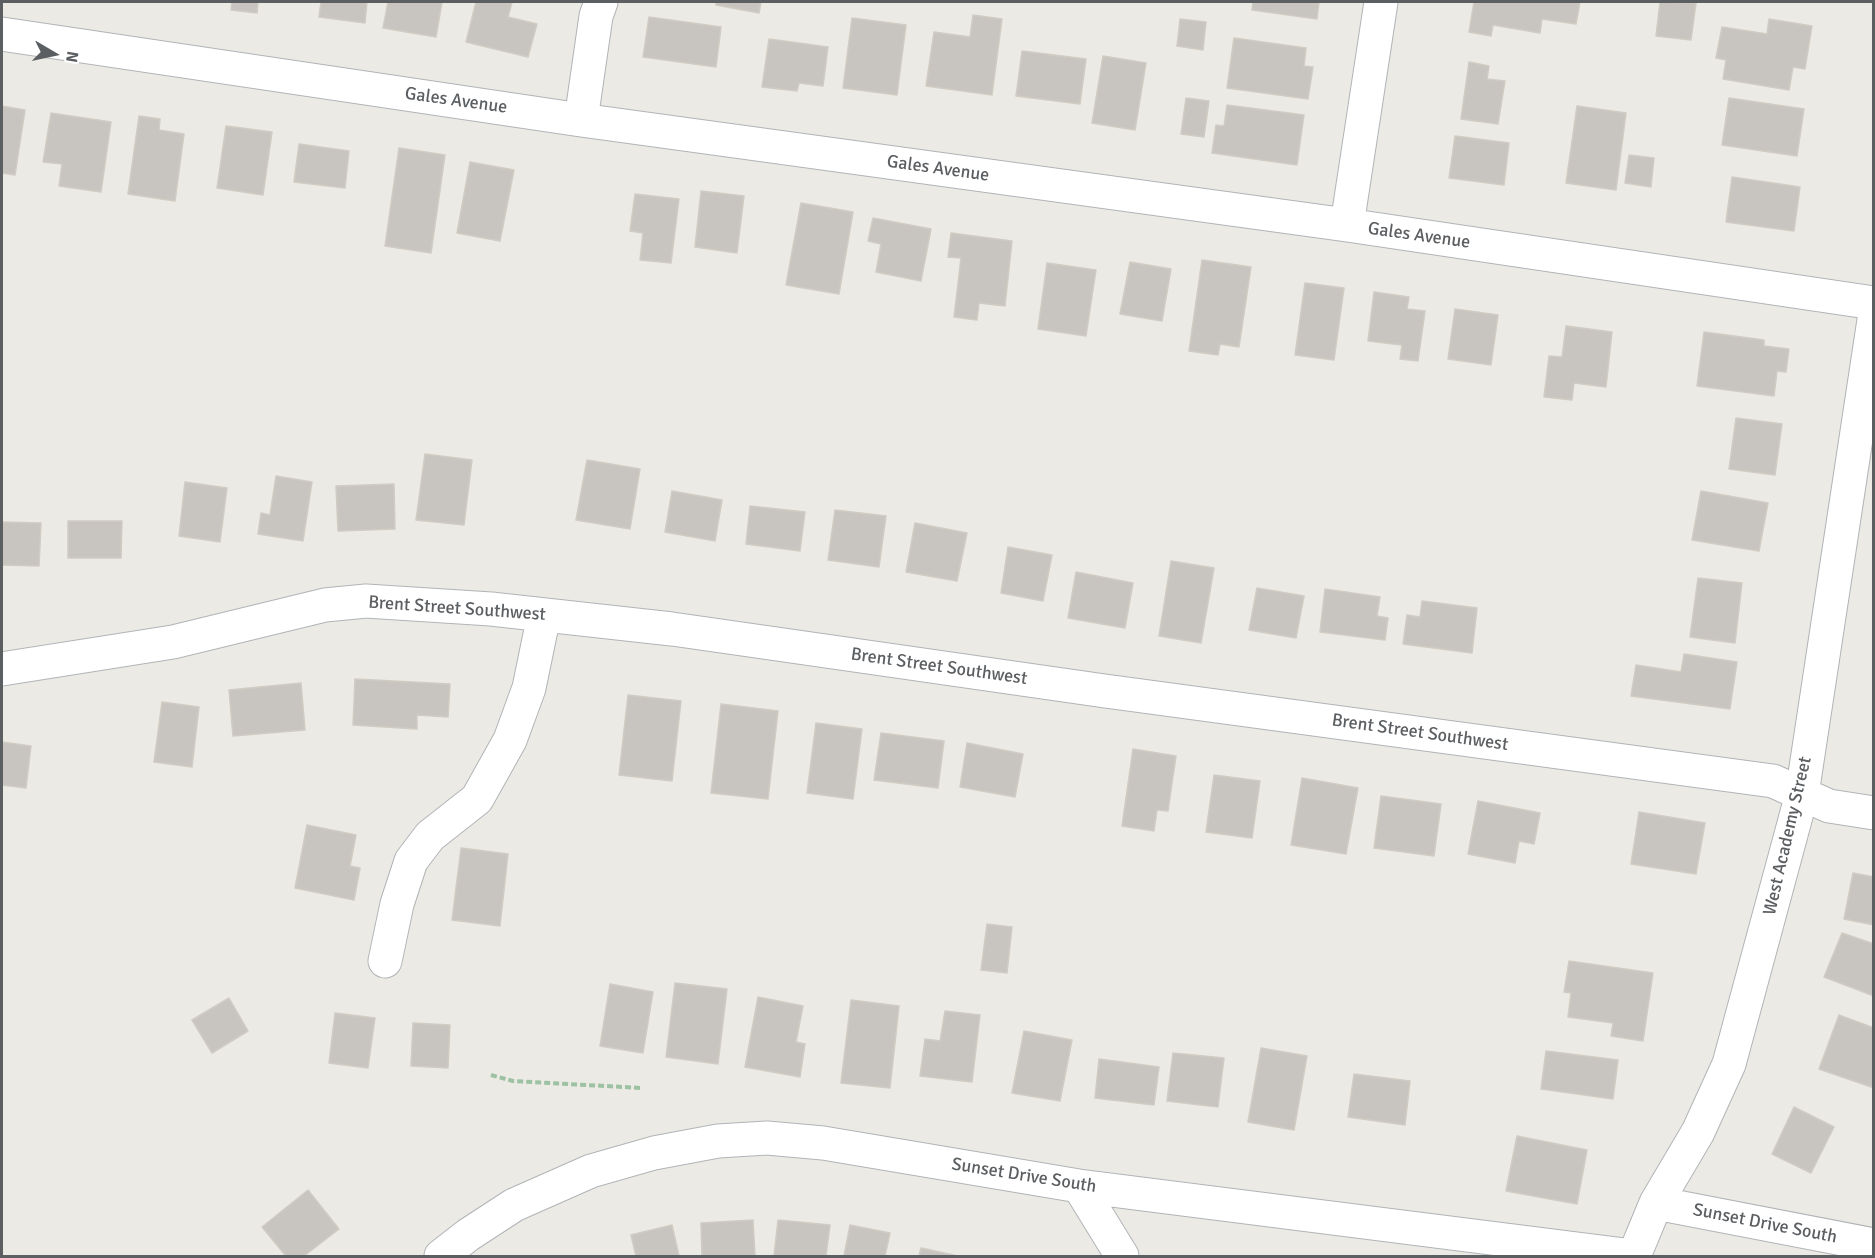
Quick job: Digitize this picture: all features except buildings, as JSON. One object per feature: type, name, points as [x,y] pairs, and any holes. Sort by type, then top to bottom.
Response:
[{"type":"street","points":[[581,120],[596,16],[601,2]]},
{"type":"street","points":[[1347,225],[1381,2]]},
{"type":"street","name":"Gales Avenue","points":[[2,34],[581,120],[1347,225],[1874,303]]},
{"type":"street","name":"West Academy Street","points":[[1633,1257],[1656,1203],[1698,1132],[1729,1064],[1802,794],[1874,320]]},
{"type":"street","name":"Brent Street Southwest","points":[[2,669],[173,642],[325,605],[366,601],[491,609],[672,629],[1105,691],[1773,781],[1829,806],[1874,813]]},
{"type":"street","points":[[385,961],[397,904],[411,861],[430,836],[477,799],[510,740],[529,688],[544,615]]},
{"type":"street","name":"Sunset Drive South","points":[[441,1257],[514,1205],[591,1171],[654,1153],[718,1141],[767,1138],[823,1143],[1079,1186],[1633,1257]]},
{"type":"street","points":[[1079,1186],[1122,1257]]},
{"type":"street","name":"Sunset Drive South","points":[[1656,1203],[1874,1245]]},
{"type":"path","points":[[491,1075],[513,1081],[642,1088]]}]
